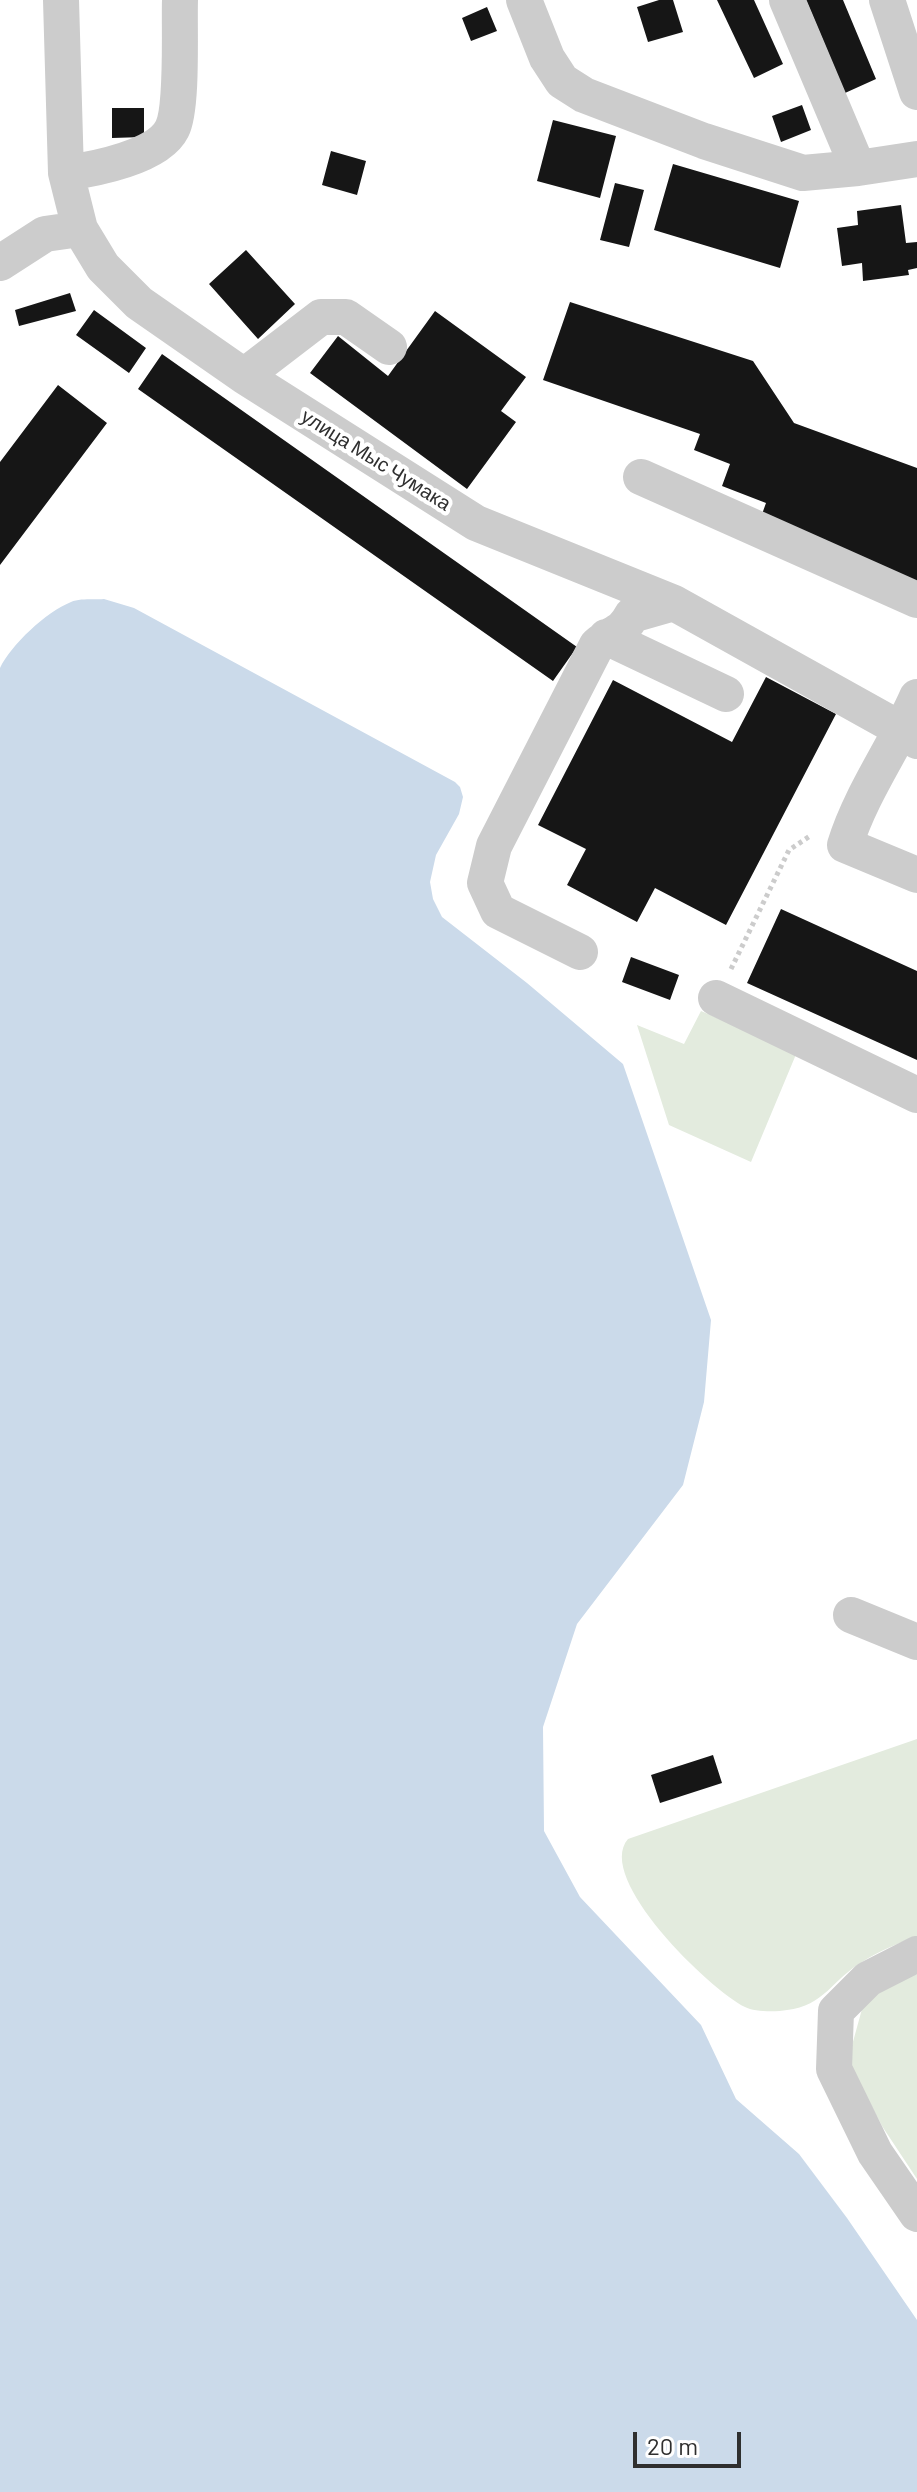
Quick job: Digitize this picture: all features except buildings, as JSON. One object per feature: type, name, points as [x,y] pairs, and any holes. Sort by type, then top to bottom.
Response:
[{"type":"street","name":"улица Мыс Чумака","points":[[61,0],[66,173],[80,229],[103,267],[139,303],[244,376],[476,523],[674,603],[910,736]]},
{"type":"street","points":[[66,173],[101,169],[151,149],[172,130],[178,100],[180,0]]},
{"type":"street","points":[[524,0],[547,58],[562,81],[584,95],[704,141],[803,173],[917,159]]},
{"type":"street","points":[[787,0],[858,168]]},
{"type":"street","points":[[887,0],[917,92]]},
{"type":"street","points":[[0,263],[45,234],[80,229]]},
{"type":"street","points":[[244,376],[321,317],[346,317],[389,347]]},
{"type":"street","points":[[641,477],[917,600]]},
{"type":"street","points":[[580,952],[498,911],[485,883],[494,846],[597,645],[624,629],[632,615],[674,603]]},
{"type":"street","points":[[606,637],[726,694]]},
{"type":"street","points":[[917,697],[910,736],[856,815],[845,845],[917,875]]},
{"type":"street","points":[[716,998],[917,1095]]},
{"type":"street","points":[[851,1615],[917,1642]]},
{"type":"street","points":[[917,1954],[868,1979],[836,2011],[834,2069],[875,2153],[917,2214]]},
{"type":"path","points":[[716,998],[789,850],[809,836],[845,845]]},
{"type":"shaded area","points":[[701,1011],[797,1052],[751,1162],[669,1125],[637,1025],[684,1044]]},
{"type":"shaded area","points":[[917,1739],[917,1936],[862,1962],[819,1998],[787,2010],[759,2011],[745,2007],[707,1979],[684,1957],[641,1905],[627,1879],[622,1857],[628,1839]]},
{"type":"shaded area","points":[[917,1974],[917,2179],[882,2126],[848,2060],[862,2009],[877,1989]]},
{"type":"water","points":[[104,599],[134,608],[455,782],[463,797],[459,814],[436,855],[430,882],[433,899],[442,917],[623,1064],[711,1320],[704,1402],[683,1485],[577,1624],[543,1727],[544,1831],[580,1897],[701,2025],[736,2099],[799,2154],[917,2320],[917,2492],[0,2492],[0,668],[21,640],[51,613],[75,601]]}]
